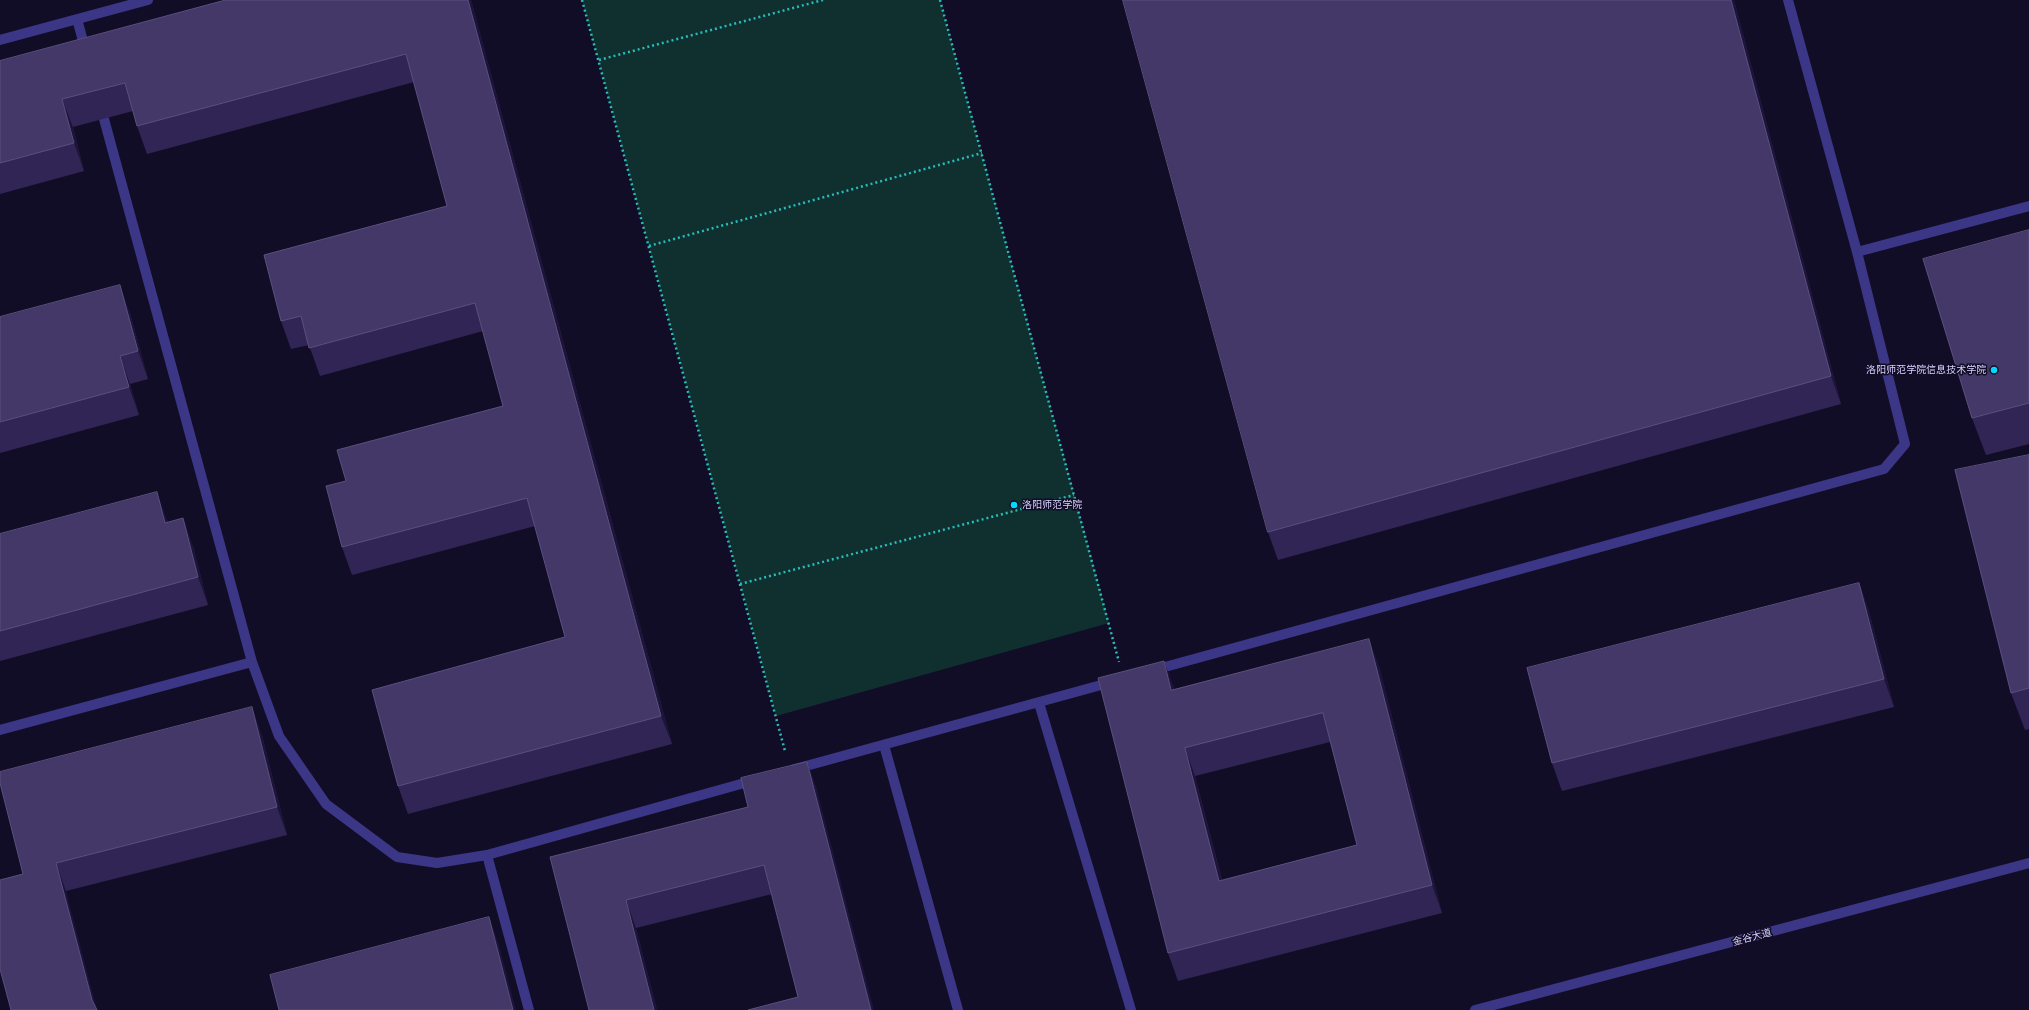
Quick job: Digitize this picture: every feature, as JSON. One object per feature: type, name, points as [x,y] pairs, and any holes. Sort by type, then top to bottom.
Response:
[{"type":"lane","points":[[0,40],[148,0]]},
{"type":"lane","points":[[1147,672],[1884,469],[1905,444],[1857,252],[1788,0]]},
{"type":"lane","points":[[77,19],[88,61]]},
{"type":"lane","points":[[104,119],[252,662],[279,736],[326,804],[397,856],[438,863],[487,855],[768,777]]},
{"type":"lane","points":[[1857,252],[2029,206]]},
{"type":"lane","points":[[0,730],[252,662]]},
{"type":"lane","points":[[787,772],[1124,679]]},
{"type":"lane","points":[[1039,702],[1131,1010]]},
{"type":"lane","points":[[884,745],[958,1010]]},
{"type":"lane","points":[[487,855],[529,1010]]},
{"type":"lane","name":"金谷大道","points":[[1475,1010],[2029,863]]},
{"type":"path","points":[[582,0],[740,584],[787,772]]},
{"type":"path","points":[[598,60],[823,0]]},
{"type":"path","points":[[940,0],[1124,679]]},
{"type":"path","points":[[649,246],[982,153]]},
{"type":"path","points":[[740,584],[1074,495]]},
{"type":"green space","points":[[582,0],[940,0],[1109,623],[776,716]]},
{"type":"building","points":[[226,0],[468,0],[661,716],[398,786],[372,690],[565,637],[527,498],[342,547],[326,486],[346,481],[337,450],[503,406],[475,303],[309,348],[301,316],[281,321],[264,255],[447,206],[406,54],[137,126],[125,83],[62,99],[74,143],[0,163],[0,61]]},
{"type":"building","points":[[1123,0],[1731,0],[1831,376],[1268,532]]},
{"type":"building","name":"洛阳师范学院信息技术学院","points":[[2029,230],[2029,403],[1972,418],[1923,259]]},
{"type":"building","points":[[120,285],[138,351],[120,356],[129,387],[0,422],[0,317]]},
{"type":"building","points":[[2029,455],[2029,688],[2011,693],[1955,470]]},
{"type":"building","points":[[157,492],[165,523],[183,518],[198,577],[0,631],[0,534]]},
{"type":"building","points":[[1859,583],[1884,679],[1552,763],[1527,668]]},
{"type":"building","points":[[1369,639],[1432,885],[1168,953],[1098,678],[1164,661],[1171,690]],"holes":[[[1323,713],[1357,845],[1219,881],[1185,748]]]},
{"type":"building","points":[[252,707],[277,807],[56,863],[92,1000],[97,1010],[11,1010],[0,969],[0,880],[23,874],[0,783],[0,772]]},
{"type":"building","points":[[807,762],[871,1010],[748,1010],[798,997],[764,865],[626,900],[654,1010],[589,1010],[550,857],[748,807],[741,778]]},
{"type":"building","points":[[489,917],[513,1010],[279,1010],[270,975]]},
{"type":"place","name":"洛阳师范学院信息技术学院","points":[[1994,370]]},
{"type":"place","name":"洛阳师范学院","points":[[1014,505]]}]
